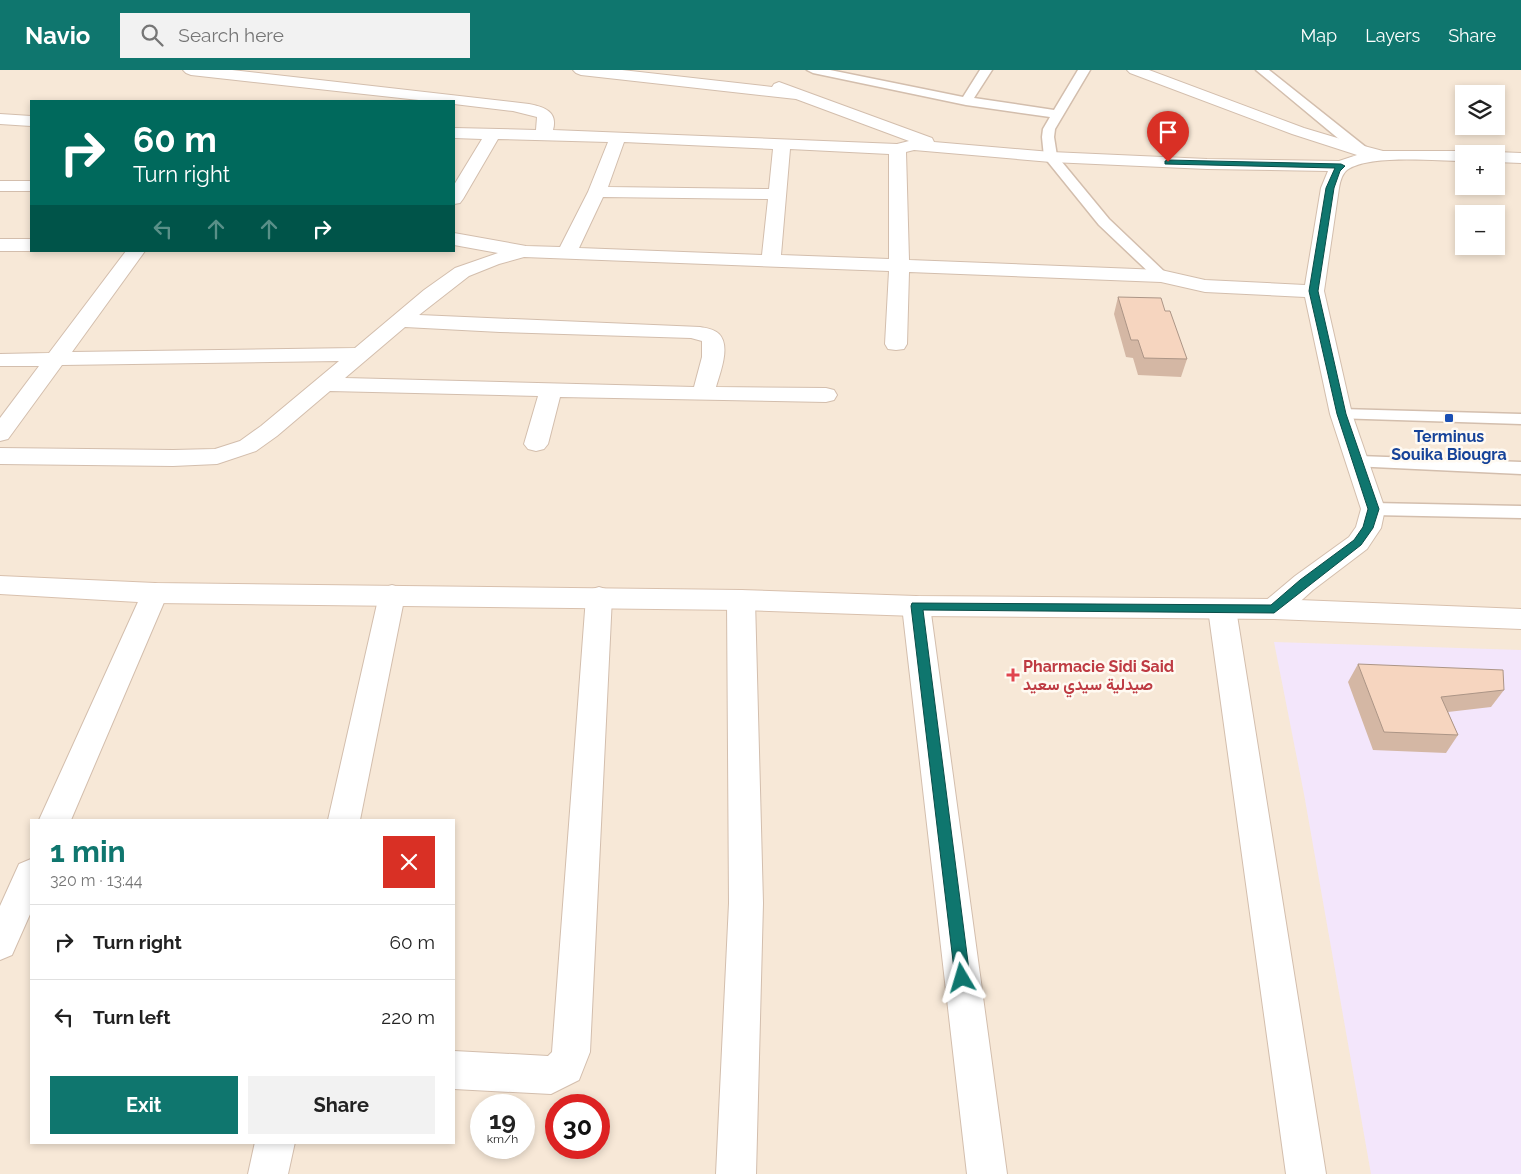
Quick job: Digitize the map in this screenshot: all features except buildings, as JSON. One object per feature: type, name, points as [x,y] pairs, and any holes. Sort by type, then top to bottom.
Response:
[{"type":"street","points":[[191,70],[475,102],[542,112],[546,115],[548,121],[543,135]]},
{"type":"street","points":[[581,70],[796,94]]},
{"type":"street","points":[[1135,70],[1298,131],[1362,151],[1390,156]]},
{"type":"street","points":[[743,74],[936,146]]},
{"type":"street","points":[[0,120],[30,121]]},
{"type":"street","points":[[455,133],[618,137],[897,149],[914,145],[1051,157],[1207,164],[1341,166]]},
{"type":"street","points":[[455,197],[492,134]]},
{"type":"street","points":[[567,253],[597,192],[618,137]]},
{"type":"street","points":[[771,262],[782,143]]},
{"type":"street","points":[[896,344],[898,265],[897,149]]},
{"type":"street","points":[[1274,609],[1304,583],[1358,543],[1368,528],[1373,509],[1359,462],[1341,414],[1314,291],[1330,188],[1336,170],[1348,162],[1390,156],[1455,156]]},
{"type":"street","points":[[1505,157],[1521,158]]},
{"type":"street","points":[[0,186],[30,186]]},
{"type":"street","points":[[597,192],[777,194]]},
{"type":"street","points":[[455,239],[526,252],[771,262],[1113,272],[1161,276],[1205,286],[1314,291]]},
{"type":"street","points":[[0,261],[15,245]]},
{"type":"street","points":[[0,434],[135,252]]},
{"type":"street","points":[[0,456],[173,458],[217,456],[248,446],[326,384],[431,294],[462,272],[492,260],[526,252]]},
{"type":"street","points":[[400,320],[500,326],[680,331],[705,335],[711,338],[713,353],[703,394]]},
{"type":"street","points":[[0,360],[360,354]]},
{"type":"street","points":[[326,384],[703,394],[826,395]]},
{"type":"street","points":[[536,444],[551,390]]},
{"type":"street","points":[[0,585],[155,592],[599,597],[916,606],[1274,609],[1521,619]]},
{"type":"street","points":[[55,819],[155,592]]},
{"type":"street","points":[[344,819],[392,595]]},
{"type":"street","points":[[455,1070],[551,1075],[566,1067],[571,1052],[599,597]]},
{"type":"street","points":[[736,1174],[746,903],[740,600]]},
{"type":"street","points":[[916,606],[987,1174]]},
{"type":"street","points":[[1222,609],[1306,1174]]},
{"type":"street","points":[[0,944],[30,876]]},
{"type":"street","points":[[268,1174],[275,1144]]},
{"type":"lane","points":[[614,70],[632,77]]},
{"type":"lane","points":[[813,70],[886,80],[966,101],[1058,114]]},
{"type":"lane","points":[[966,101],[986,70]]},
{"type":"lane","points":[[1084,70],[1049,129],[1048,137],[1051,157],[1104,222],[1161,276]]},
{"type":"lane","points":[[1262,70],[1362,151]]},
{"type":"lane","points":[[1341,414],[1521,419]]},
{"type":"lane","points":[[1359,462],[1521,468]]},
{"type":"lane","points":[[1373,509],[1521,512]]},
{"type":"shaded area","points":[[0,70],[1521,70],[1521,1174],[0,1174]]},
{"type":"shaded area","points":[[1274,642],[1521,650],[1521,1174],[1371,1174],[1304,794]]},
{"type":"place","name":"Terminus Souika Biougra","points":[[1449,418]]},
{"type":"place","name":"Pharmacie Sidi Said صيدلية سيدي سعيد","points":[[1013,675]]},
{"type":"route","points":[[962,978],[916,606],[1274,609],[1304,583],[1358,543],[1368,528],[1373,509],[1359,462],[1341,414],[1314,291],[1330,188],[1336,170],[1341,166],[1168,162]]}]
